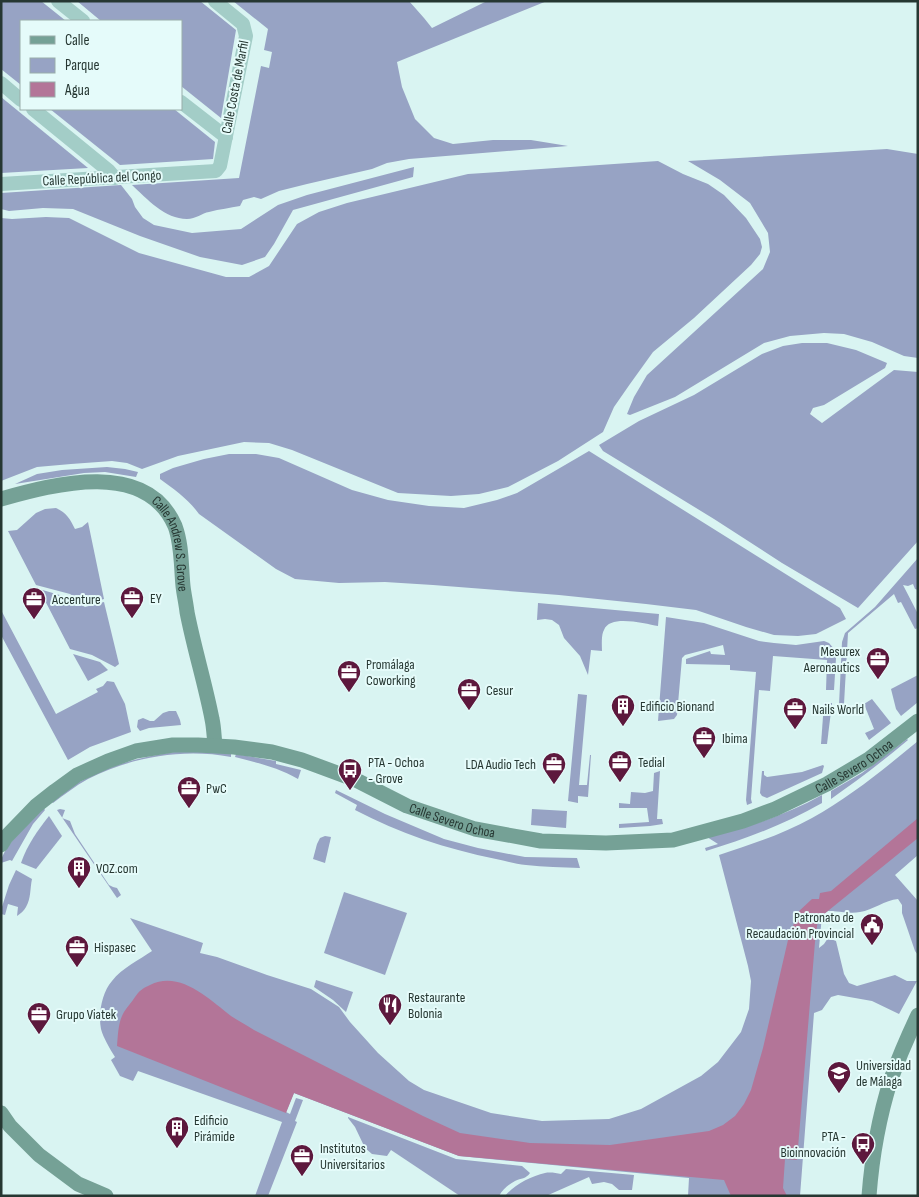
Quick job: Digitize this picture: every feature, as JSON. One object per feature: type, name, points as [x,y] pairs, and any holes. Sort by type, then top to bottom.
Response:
[{"type":"street","points":[[58,1],[82,20]]},
{"type":"street","name":"Calle Costa de Marfil","points":[[204,172],[216,171],[220,166],[246,36],[243,24],[216,1]]},
{"type":"street","points":[[1,83],[20,99]]},
{"type":"street","points":[[182,103],[226,137]]},
{"type":"street","points":[[34,110],[102,165],[115,178]]},
{"type":"street","name":"Calle República del Congo","points":[[1,184],[204,172]]},
{"type":"street","name":"Calle Andrew S. Grove","points":[[1,499],[56,485],[106,482],[138,488],[154,498],[166,511],[174,525],[179,541],[183,588],[216,745]]},
{"type":"street","name":"Calle Severo Ochoa","points":[[1,846],[36,806],[77,775],[136,750],[164,746],[198,745],[216,745],[272,752],[302,760],[356,780],[407,806],[476,829],[541,841],[606,843],[673,840],[775,809],[827,784],[869,760],[918,721]]},
{"type":"street","points":[[869,1196],[872,1166],[882,1113],[892,1078],[918,1015]]},
{"type":"street","points":[[1,1113],[10,1126],[40,1155],[78,1184],[106,1196]]},
{"type":"green space","points":[[1,1],[41,1],[65,20],[20,20],[20,84],[1,69]]},
{"type":"green space","points":[[77,1],[200,1],[236,30],[221,118],[182,87],[182,20],[100,20]]},
{"type":"green space","points":[[233,1],[409,1],[432,28],[487,1],[547,1],[397,62],[402,87],[415,119],[434,138],[453,144],[493,140],[531,140],[568,146],[409,159],[279,191],[261,199],[254,197],[243,200],[240,206],[217,210],[193,218],[187,219],[171,216],[157,207],[132,185],[239,178],[261,66],[269,68],[272,52],[264,50],[268,29]]},
{"type":"green space","points":[[1,97],[88,168],[1,173]]},
{"type":"green space","points":[[51,110],[175,110],[215,142],[213,159],[120,165]]},
{"type":"green space","points":[[887,149],[918,154],[918,358],[904,356],[872,342],[844,334],[824,333],[790,336],[764,343],[675,397],[630,415],[627,414],[634,397],[647,375],[763,269],[770,252],[768,233],[750,203],[720,180],[688,161]]},
{"type":"green space","points":[[658,161],[708,184],[724,195],[746,218],[760,239],[762,247],[760,254],[751,265],[694,318],[653,352],[614,407],[603,432],[558,461],[508,487],[479,494],[451,496],[398,493],[292,450],[269,443],[244,442],[178,456],[142,469],[127,463],[112,461],[71,464],[37,467],[1,481],[1,218],[69,218],[139,253],[226,277],[249,277],[269,266],[297,224],[319,212],[347,203],[468,174]]},
{"type":"green space","points":[[414,167],[413,177],[293,210],[265,257],[242,265],[200,257],[140,236],[73,209],[43,208],[9,211],[1,209],[1,193],[121,185],[143,218],[154,225],[192,233],[241,229],[278,205],[307,195]]},
{"type":"green space","points":[[802,343],[827,343],[856,350],[887,363],[885,368],[824,405],[813,408],[810,414],[822,423],[894,370],[918,372],[918,541],[858,608],[782,563],[603,451],[599,445],[639,421],[694,395],[762,354],[783,346]]},
{"type":"green space","points":[[589,451],[840,608],[846,619],[816,634],[798,636],[774,635],[696,610],[646,604],[433,585],[385,582],[339,583],[295,579],[276,569],[199,514],[186,499],[160,479],[160,474],[173,468],[204,459],[229,454],[256,454],[279,458],[352,490],[388,500],[429,506],[464,508],[517,493]]},
{"type":"green space","points":[[107,467],[138,472],[136,477],[105,472],[84,473],[15,484],[37,474]]},
{"type":"green space","points":[[56,508],[68,517],[75,529],[82,527],[88,522],[104,599],[86,604],[70,594],[36,585],[8,531],[17,530],[36,513],[45,509]]},
{"type":"green space","points":[[918,558],[918,590],[915,589],[913,584],[903,585],[918,614],[918,628],[915,629],[901,602],[898,603],[894,594],[848,633],[844,704],[839,705],[842,642],[845,633],[875,607]]},
{"type":"green space","points":[[39,589],[70,598],[85,607],[104,602],[119,664],[115,667],[92,655],[70,649]]},
{"type":"green space","points":[[538,603],[659,614],[658,626],[628,621],[613,622],[608,625],[602,635],[602,651],[591,650],[588,675],[580,656],[564,638],[559,625],[552,620],[537,620]]},
{"type":"green space","points":[[1,610],[56,714],[98,692],[96,689],[103,686],[107,681],[114,682],[125,704],[131,732],[90,747],[68,760],[1,635]]},
{"type":"green space","points":[[666,617],[704,623],[759,641],[796,645],[824,641],[829,643],[835,650],[834,690],[826,690],[827,660],[773,656],[770,691],[759,690],[752,803],[747,805],[746,800],[756,672],[730,670],[730,665],[686,664],[686,659],[710,651],[711,654],[725,655],[723,645],[685,655],[682,658],[677,715],[674,719],[658,721]]},
{"type":"green space","points":[[73,654],[100,662],[108,670],[88,681]]},
{"type":"green space","points":[[918,675],[918,702],[901,716],[896,709],[891,689]]},
{"type":"green space","points":[[578,694],[587,695],[579,785],[587,785],[591,755],[588,797],[578,796],[578,803],[568,801]]},
{"type":"green space","points":[[872,699],[891,723],[869,740],[865,733],[874,729],[864,704]]},
{"type":"green space","points":[[824,703],[832,703],[827,744],[821,744]]},
{"type":"green space","points":[[176,711],[181,725],[149,728],[140,731],[137,727],[138,720],[143,718],[154,721],[163,713]]},
{"type":"green space","points":[[907,739],[880,763],[831,799],[831,791],[862,773]]},
{"type":"green space","points":[[918,741],[918,855],[895,875],[918,901],[918,955],[902,913],[902,905],[898,899],[860,912],[828,911],[822,915],[819,948],[828,938],[836,941],[844,974],[849,983],[857,986],[895,975],[907,981],[917,981],[899,1014],[872,1001],[838,995],[831,997],[822,1010],[814,1013],[800,1196],[688,1196],[689,1178],[459,1156],[294,1093],[286,1112],[290,1114],[296,1098],[303,1100],[295,1121],[297,1122],[268,1196],[255,1196],[282,1122],[138,1071],[133,1081],[120,1076],[111,1060],[115,1057],[103,1036],[100,1023],[103,997],[116,976],[152,951],[130,918],[203,943],[200,953],[311,989],[339,1007],[378,1053],[409,1081],[424,1090],[491,1113],[542,1121],[609,1119],[641,1109],[701,1076],[718,1062],[741,1032],[749,1009],[751,981],[719,855],[778,834],[826,810],[880,772]]},
{"type":"green space","points":[[180,751],[231,753],[231,757],[213,754],[176,754],[139,760],[105,771],[88,779],[53,803],[51,801],[98,772],[144,758]]},
{"type":"green space","points":[[236,754],[276,761],[276,764],[301,770],[298,779],[275,768],[235,757]]},
{"type":"green space","points":[[823,765],[822,773],[767,798],[760,793],[762,771],[764,771],[764,775],[767,777],[802,772]]},
{"type":"green space","points":[[660,771],[657,819],[662,819],[663,824],[619,828],[619,824],[649,822],[647,808],[619,808],[619,803],[630,804],[631,792],[645,793],[653,791],[654,773]]},
{"type":"green space","points":[[336,790],[385,814],[444,839],[525,857],[577,858],[580,868],[518,864],[441,845],[406,833],[355,810],[357,805],[335,793]]},
{"type":"green space","points":[[822,795],[822,803],[794,818],[751,836],[706,851],[705,848],[718,844],[707,837],[766,820]]},
{"type":"green space","points":[[43,807],[45,810],[33,824],[12,861],[1,863],[6,850],[18,834]]},
{"type":"green space","points":[[532,809],[567,811],[566,828],[531,825]]},
{"type":"green space","points":[[57,810],[65,810],[62,818]]},
{"type":"green space","points":[[49,816],[62,836],[36,869],[21,863],[37,832]]},
{"type":"green space","points":[[63,818],[70,821],[75,834],[109,885],[117,888],[121,895],[117,898]]},
{"type":"green space","points":[[325,836],[331,837],[325,863],[313,859],[320,838]]},
{"type":"green space","points":[[16,870],[32,879],[28,904],[17,916],[18,907],[8,904],[5,915],[1,914],[9,885]]},
{"type":"green space","points":[[344,892],[407,913],[385,975],[324,953]]},
{"type":"green space","points":[[316,980],[353,992],[346,1012],[314,987]]},
{"type":"green space","points":[[348,1117],[456,1159],[522,1166],[530,1173],[508,1186],[499,1196],[460,1196],[391,1150],[387,1156],[372,1154],[365,1148]]},
{"type":"green space","points":[[566,1169],[634,1175],[632,1190],[619,1190],[612,1184],[604,1182],[592,1184],[589,1177],[546,1196],[505,1196],[513,1188],[540,1174],[561,1174]]},
{"type":"water","points":[[918,818],[918,838],[818,919],[797,1160],[785,1159],[783,1188],[787,1196],[731,1196],[724,1180],[459,1156],[294,1093],[286,1113],[117,1046],[122,1016],[138,993],[150,985],[161,981],[172,981],[183,984],[204,995],[231,1016],[254,1030],[460,1133],[530,1143],[610,1145],[709,1131],[723,1125],[735,1116],[751,1090],[763,1048],[788,940],[798,912],[812,899],[819,899],[820,893],[831,891]]},
{"type":"place","name":"EY","points":[[132,619]]},
{"type":"place","name":"Accenture","points":[[34,620]]},
{"type":"place","name":"Mesurex Aeronautics","points":[[878,680]]},
{"type":"place","name":"Promálaga Coworking","points":[[349,693]]},
{"type":"place","name":"Cesur","points":[[469,711]]},
{"type":"place","name":"Edificio Bionand","points":[[623,727]]},
{"type":"place","name":"Nails World","points":[[795,730]]},
{"type":"place","name":"Ibima","points":[[704,759]]},
{"type":"place","name":"Tedial","points":[[620,783]]},
{"type":"place","name":"LDA Audio Tech","points":[[554,785]]},
{"type":"place","name":"PTA - Ochoa - Grove","points":[[350,791]]},
{"type":"place","name":"PwC","points":[[189,809]]},
{"type":"place","name":"VOZ.com","points":[[79,889]]},
{"type":"place","name":"Patronato de Recaudación Provincial","points":[[872,946]]},
{"type":"place","name":"Hispasec","points":[[77,968]]},
{"type":"place","name":"Restaurante Bolonia","points":[[390,1026]]},
{"type":"place","name":"Grupo Viatek","points":[[39,1035]]},
{"type":"place","name":"Universidad de Málaga","points":[[839,1094]]},
{"type":"place","name":"Edificio Pirámide","points":[[177,1149]]},
{"type":"place","name":"PTA - Bioinnovación","points":[[863,1165]]},
{"type":"place","name":"Institutos Universitarios","points":[[302,1177]]}]
